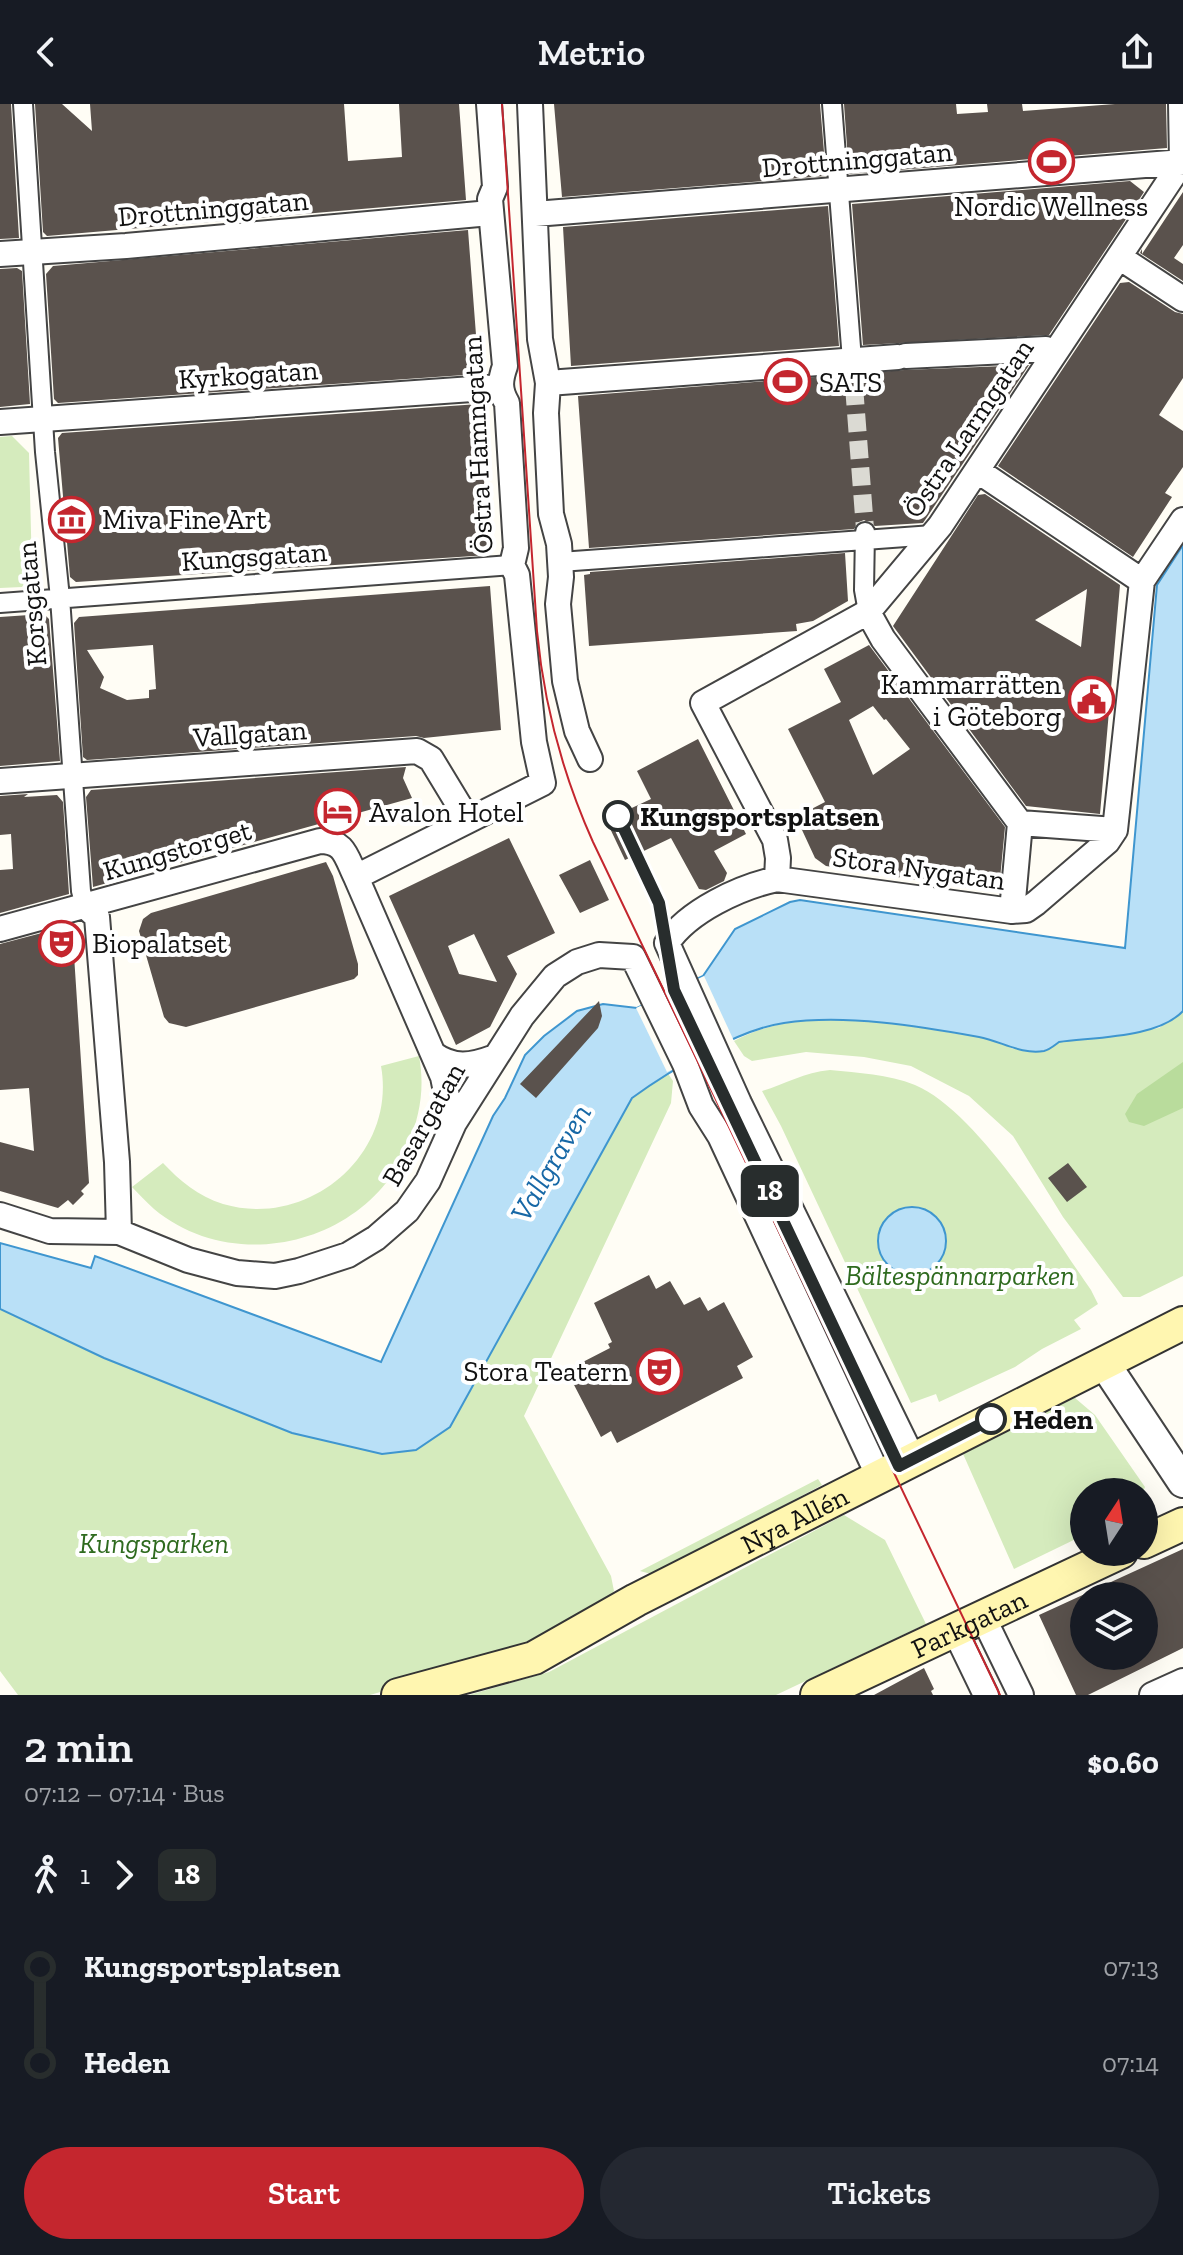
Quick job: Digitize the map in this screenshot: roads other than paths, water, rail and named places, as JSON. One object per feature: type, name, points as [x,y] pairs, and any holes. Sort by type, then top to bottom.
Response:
[{"type":"main road","name":"Nya Allén","points":[[398,1695],[534,1658],[636,1600],[1183,1323]]},
{"type":"main road","points":[[1158,1536],[1183,1524]]},
{"type":"main road","name":"Parkgatan","points":[[817,1695],[1091,1566]]},
{"type":"street","name":"Korsgatan","points":[[23,104],[43,418],[60,598],[81,891],[85,906]]},
{"type":"street","name":"Östra Hamngatan","points":[[468,820],[543,783],[534,742],[517,575],[512,565],[516,548],[507,403],[500,379],[505,366],[490,199],[495,187],[489,104]]},
{"type":"street","points":[[530,104],[540,339],[548,383],[546,413],[551,514],[559,544],[558,604],[565,681],[577,731],[590,759]]},
{"type":"street","points":[[832,104],[852,360]]},
{"type":"street","points":[[1181,104],[1182,162]]},
{"type":"street","name":"Drottninggatan","points":[[535,214],[1182,162]]},
{"type":"street","name":"Östra Larmgatan","points":[[777,879],[775,840],[703,703],[868,612],[933,535],[978,471],[1182,162]]},
{"type":"street","name":"Drottninggatan","points":[[0,254],[126,246],[479,214]]},
{"type":"street","points":[[1119,257],[1183,299]]},
{"type":"street","points":[[548,383],[902,356],[1046,349],[1055,353]]},
{"type":"street","name":"Kyrkogatan","points":[[0,422],[501,387]]},
{"type":"street","points":[[978,471],[1142,581]]},
{"type":"street","points":[[1020,823],[1115,830],[1142,581],[1183,520]]},
{"type":"street","points":[[560,562],[865,535],[933,535]]},
{"type":"street","points":[[865,535],[864,590],[868,612],[883,639],[1020,823],[1012,911]]},
{"type":"street","name":"Kungsgatan","points":[[0,603],[512,565]]},
{"type":"street","name":"Vallgatan","points":[[0,781],[417,751],[431,759],[468,820]]},
{"type":"street","points":[[356,877],[468,820]]},
{"type":"street","name":"Stora Nygatan","points":[[913,1459],[739,1103],[667,943],[682,923],[693,915],[763,882],[777,879],[1012,911],[1026,910],[1107,842],[1115,830]]},
{"type":"street","name":"Kungstorget","points":[[85,906],[320,841],[340,845],[449,1094],[450,1132]]},
{"type":"street","points":[[0,929],[85,906]]},
{"type":"street","name":"Kungstorget","points":[[85,906],[97,917],[115,1139],[119,1232]]},
{"type":"street","name":"Basargatan","points":[[0,1215],[50,1231],[119,1232],[188,1260],[237,1273],[275,1276],[348,1255],[376,1238],[407,1211],[428,1181],[450,1132],[495,1057],[529,1007],[555,976],[577,962],[599,955],[633,957],[879,1477]]},
{"type":"street","points":[[433,1054],[445,1063],[457,1066],[495,1057]]},
{"type":"street","points":[[1104,1363],[1183,1482]]},
{"type":"street","points":[[969,1624],[986,1695]]},
{"type":"street","points":[[969,1624],[1021,1695]]},
{"type":"street","points":[[1152,1695],[1183,1681]]},
{"type":"water","name":"Vallgraven","points":[[1183,545],[1183,1011],[1172,1020],[1142,1031],[1059,1042],[1036,1052],[979,1037],[907,1025],[832,1020],[784,1023],[746,1033],[684,1064],[632,1098],[450,1427],[416,1450],[382,1454],[292,1433],[104,1358],[0,1309],[0,1243],[91,1268],[95,1256],[381,1362],[493,1116],[525,1055],[577,1011],[603,1004],[637,1008],[703,976],[735,929],[800,900],[1125,948],[1157,585]]},
{"type":"water","points":[[912,1207],[936,1217],[946,1241],[936,1265],[912,1275],[888,1265],[878,1241],[888,1217]]},
{"type":"tunnel","points":[[852,360],[865,529]]},
{"type":"tram line","points":[[502,104],[537,631],[544,686],[564,765],[593,842],[1000,1695]]},
{"type":"place","name":"Nordic Wellness","points":[[1051,161]]},
{"type":"place","name":"SATS","points":[[788,382]]},
{"type":"place","name":"Miva Fine Art","points":[[71,519]]},
{"type":"place","name":"Kammarrätten i Göteborg","points":[[1092,700]]},
{"type":"place","name":"Avalon Hotel","points":[[338,812]]},
{"type":"place","name":"Kungsportsplatsen","points":[[618,816]]},
{"type":"place","name":"Biopalatset","points":[[61,943]]},
{"type":"place","name":"Stora Teatern","points":[[659,1371]]},
{"type":"place","name":"Heden","points":[[991,1419]]},
{"type":"park label","name":"Bältespännarparken","points":[[960,1275]]},
{"type":"park label","name":"Kungsparken","points":[[154,1543]]}]
